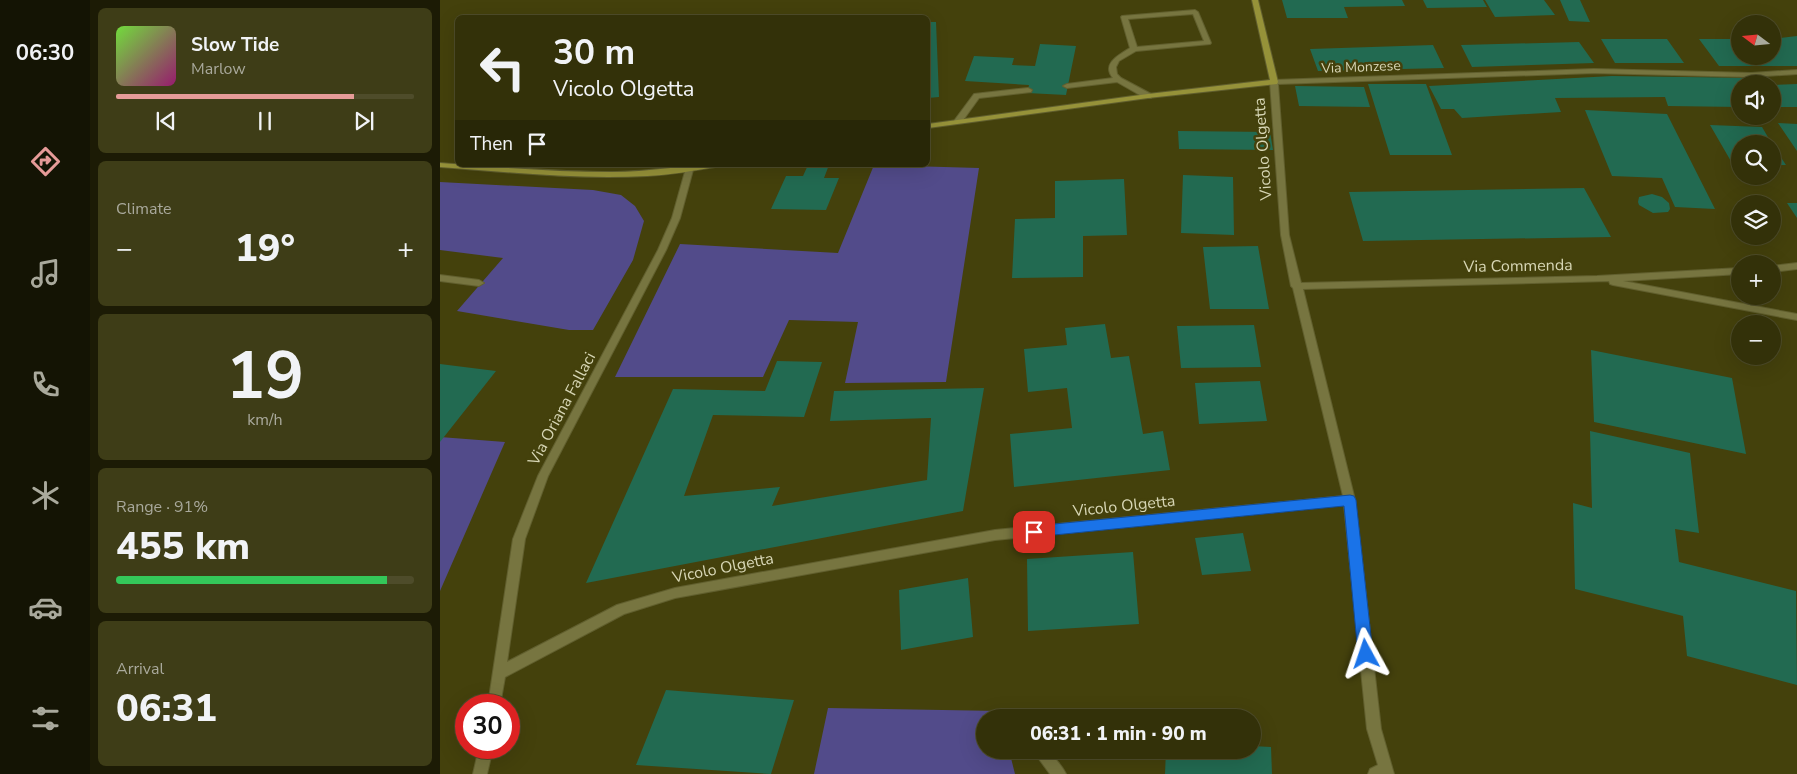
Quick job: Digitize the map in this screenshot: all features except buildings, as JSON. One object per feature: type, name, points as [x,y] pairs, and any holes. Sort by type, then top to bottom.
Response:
[{"type":"street","points":[[1255,0],[1274,82]]},
{"type":"street","points":[[1134,49],[1124,17],[1195,12],[1208,43],[1134,49],[1116,60],[1112,67],[1113,74],[1118,80],[1148,96]]},
{"type":"street","name":"Via Monzese","points":[[930,126],[1148,96],[1274,82],[1594,71],[1751,75],[1797,72]]},
{"type":"street","points":[[1067,86],[1118,80]]},
{"type":"street","name":"Vicolo Olgetta","points":[[499,673],[621,609],[675,593],[996,536],[1350,500],[1285,235],[1274,82]]},
{"type":"street","points":[[958,121],[977,96],[1028,90]]},
{"type":"street","points":[[440,166],[455,167]]},
{"type":"street","points":[[458,167],[618,176],[658,174],[705,167]]},
{"type":"street","name":"Via Oriana Fallaci","points":[[496,694],[519,539],[530,508],[543,476],[665,244],[676,218],[689,170]]},
{"type":"street","points":[[1781,268],[1797,266]]},
{"type":"street","name":"Via Commenda","points":[[1296,286],[1598,279],[1731,272]]},
{"type":"street","points":[[440,278],[480,283]]},
{"type":"street","points":[[1598,279],[1797,317]]},
{"type":"street","points":[[1350,500],[1374,729],[1382,772]]},
{"type":"street","points":[[480,774],[483,759]]},
{"type":"street","points":[[1047,759],[1059,774]]},
{"type":"shaded area","points":[[873,167],[979,168],[946,382],[845,383],[858,322],[789,320],[763,377],[615,377],[680,244],[838,253]]},
{"type":"shaded area","points":[[440,182],[593,190],[621,195],[635,206],[644,221],[633,260],[593,330],[569,330],[457,311],[503,258],[440,250]]},
{"type":"shaded area","points":[[440,437],[505,442],[440,591]]},
{"type":"shaded area","points":[[828,708],[976,711],[976,759],[1011,759],[1015,774],[814,774]]},
{"type":"route","points":[[1034,532],[1350,500],[1366,654]]}]
